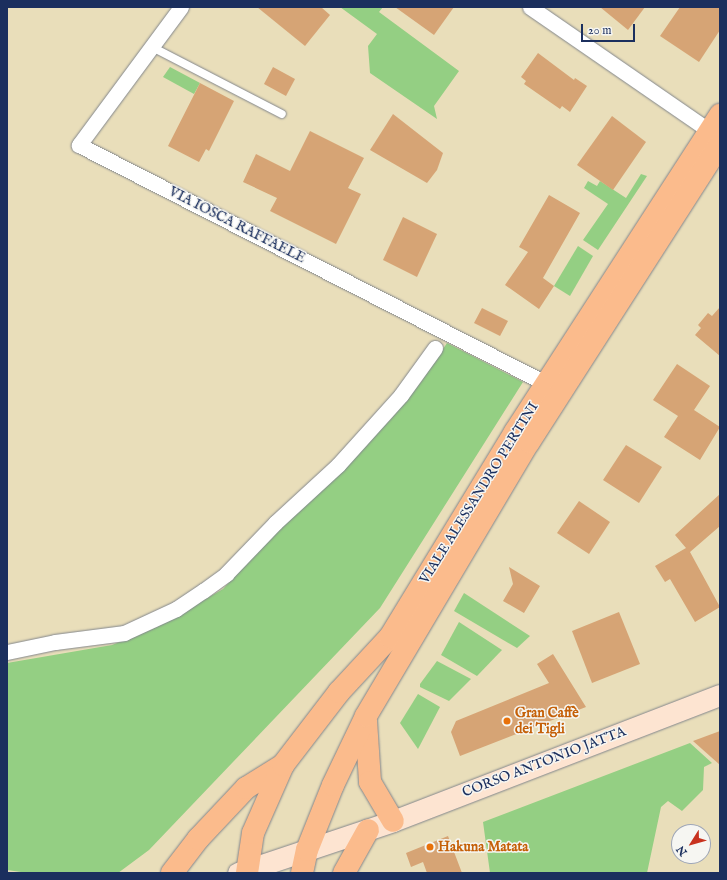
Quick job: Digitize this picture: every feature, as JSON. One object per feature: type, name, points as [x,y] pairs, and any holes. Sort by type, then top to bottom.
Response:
[{"type":"main road","name":"VIALE ALESSANDRO PERTINI","points":[[244,872],[253,834],[283,765],[339,692],[390,637],[514,432],[717,134]]},
{"type":"main road","name":"VIALE ALESSANDRO PERTINI","points":[[302,873],[307,850],[333,785],[366,716],[529,442],[717,134]]},
{"type":"main road","name":"CORSO ANTONIO JATTA","points":[[368,830],[720,694]]},
{"type":"main road","points":[[366,716],[370,782],[393,821]]},
{"type":"main road","points":[[172,873],[198,839],[246,788],[283,765]]},
{"type":"main road","name":"VIALE ALESSANDRO PERTINI","points":[[244,872],[368,830]]},
{"type":"main road","points":[[344,873],[368,830]]},
{"type":"street","name":"VIA IOSCA RAFFAELE","points":[[181,7],[79,145],[547,384]]},
{"type":"street","points":[[530,7],[717,134]]},
{"type":"street","points":[[7,652],[55,642],[124,633],[176,609],[203,591],[226,574],[275,523],[338,465],[400,395],[435,348]]},
{"type":"lane","points":[[152,47],[282,114]]},
{"type":"green space","points":[[340,7],[383,7],[379,12],[459,71],[434,106],[437,119],[370,73],[368,46],[377,34]]},
{"type":"green space","points":[[170,67],[200,83],[194,94],[163,77]]},
{"type":"green space","points":[[641,174],[647,176],[598,250],[583,240],[608,204],[584,188],[588,181],[597,186],[600,181],[626,198]]},
{"type":"green space","points":[[578,246],[593,256],[570,296],[554,286]]},
{"type":"green space","points":[[447,343],[523,382],[380,608],[149,850],[118,873],[28,873],[7,870],[7,663],[112,645],[157,627],[223,589],[266,542],[390,420],[421,382]]},
{"type":"green space","points":[[464,593],[530,636],[517,648],[454,611]]},
{"type":"green space","points":[[459,622],[502,650],[477,676],[441,655]]},
{"type":"green space","points":[[437,661],[471,679],[449,701],[420,687],[420,684]]},
{"type":"green space","points":[[418,694],[440,707],[418,749],[400,723]]},
{"type":"green space","points":[[690,743],[712,763],[704,767],[703,790],[682,811],[668,801],[661,807],[647,873],[490,873],[483,822]]},
{"type":"building","points":[[257,7],[321,7],[330,15],[305,46]]},
{"type":"building","points":[[395,7],[454,7],[434,35]]},
{"type":"building","points":[[600,7],[645,7],[628,30]]},
{"type":"building","points":[[680,7],[720,7],[720,30],[699,62],[660,36]]},
{"type":"building","points":[[538,53],[574,80],[575,78],[587,86],[570,112],[562,106],[560,109],[524,84],[526,81],[521,77]]},
{"type":"building","points":[[273,67],[295,79],[286,96],[264,84]]},
{"type":"building","points":[[200,83],[234,101],[209,151],[206,149],[199,162],[168,146]]},
{"type":"building","points":[[393,114],[443,153],[437,170],[427,183],[370,150]]},
{"type":"building","points":[[612,116],[646,142],[613,190],[577,165]]},
{"type":"building","points":[[310,131],[364,158],[348,188],[361,194],[336,244],[270,211],[277,198],[243,182],[256,154],[290,171]]},
{"type":"building","points":[[549,195],[580,213],[543,278],[554,286],[539,309],[505,285],[528,252],[519,247]]},
{"type":"building","points":[[403,217],[437,234],[417,277],[383,260]]},
{"type":"building","points":[[720,307],[720,356],[695,335],[701,328],[698,325],[708,313],[712,316]]},
{"type":"building","points":[[482,308],[508,321],[500,336],[474,323]]},
{"type":"building","points":[[677,364],[710,386],[694,410],[720,427],[700,460],[664,437],[678,416],[653,400]]},
{"type":"building","points":[[626,445],[662,467],[639,503],[603,480]]},
{"type":"building","points":[[720,494],[720,526],[690,552],[720,607],[695,622],[670,579],[665,582],[655,566],[686,548],[675,535]]},
{"type":"building","points":[[579,501],[610,522],[589,554],[557,533]]},
{"type":"building","points":[[509,567],[540,586],[524,613],[503,601],[513,584]]},
{"type":"building","points":[[619,612],[640,664],[592,683],[572,631]]},
{"type":"building","points":[[553,654],[586,707],[460,756],[451,732],[456,721],[549,683],[537,664]]},
{"type":"building","points":[[720,731],[720,765],[693,741]]},
{"type":"building","points":[[448,836],[462,873],[427,873],[423,862],[411,867],[406,853]]},
{"type":"place","name":"Gran Caffè dei Tigli","points":[[507,721]]},
{"type":"place","name":"Hakuna Matata","points":[[430,847]]}]
